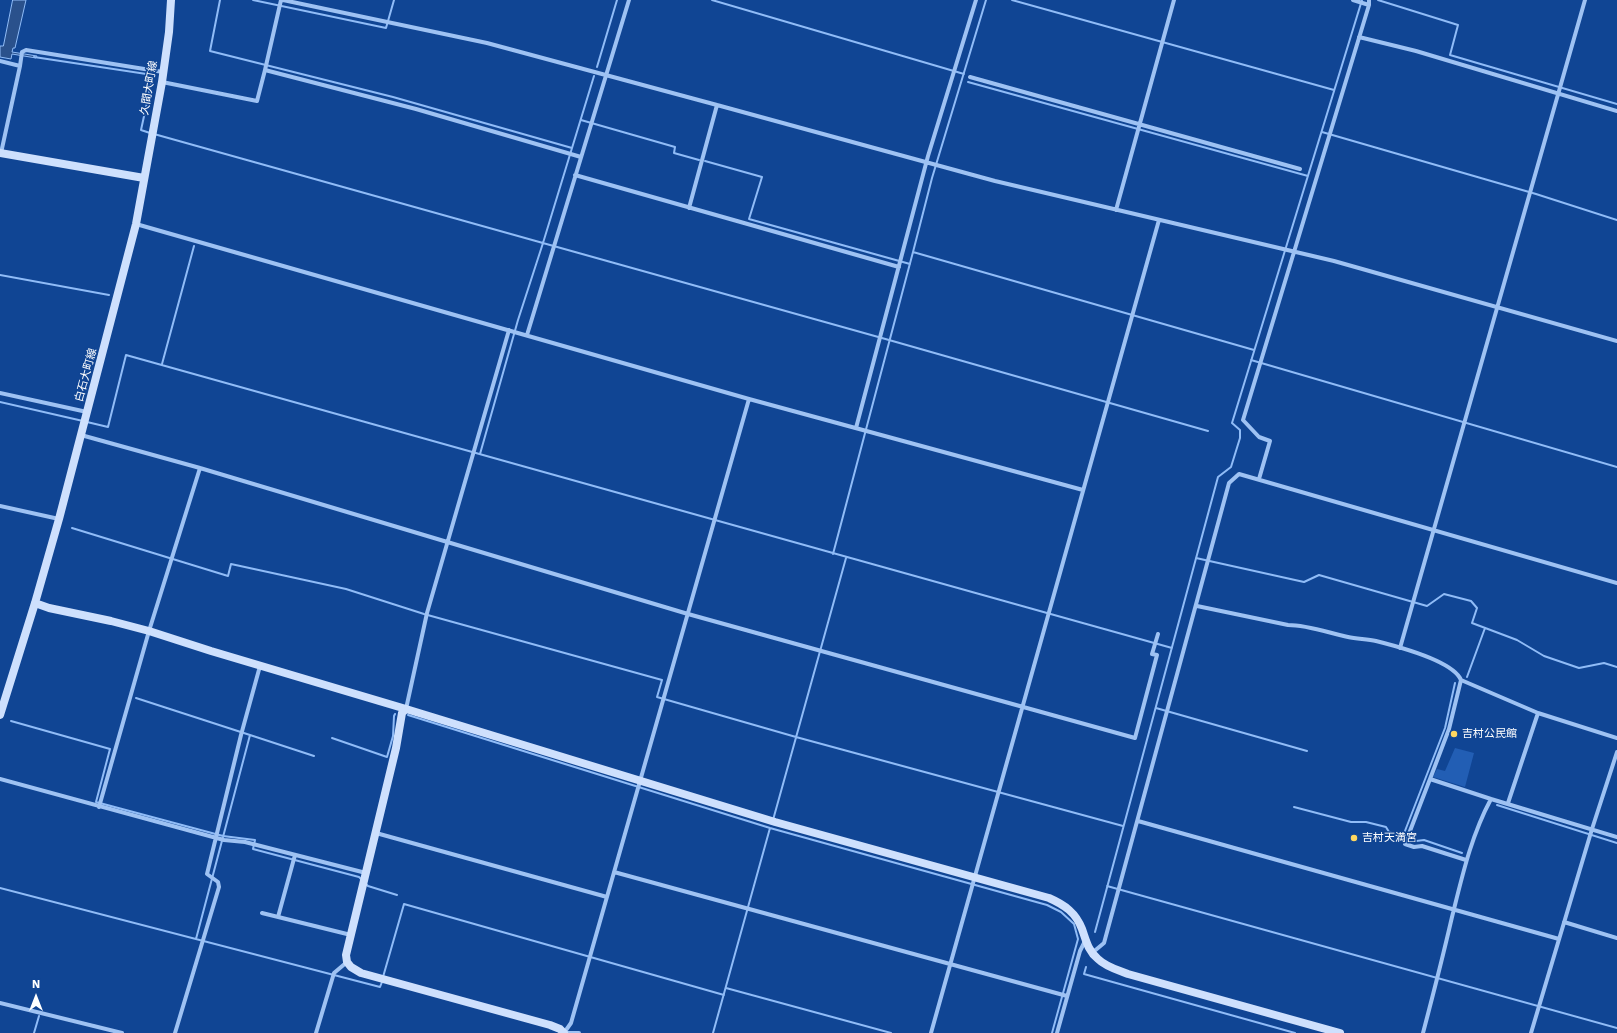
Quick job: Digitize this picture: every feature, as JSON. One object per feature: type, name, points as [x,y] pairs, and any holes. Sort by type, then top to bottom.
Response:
[{"type":"street","name":"久間大町線","points":[[144,178],[162,82],[169,32],[171,0]]},
{"type":"street","points":[[527,335],[590,126],[630,0]]},
{"type":"street","points":[[856,428],[927,162],[976,0]]},
{"type":"street","points":[[1116,210],[1174,0]]},
{"type":"street","points":[[1259,480],[1270,441],[1259,437],[1243,420],[1295,252],[1369,2],[1363,3],[1353,0]]},
{"type":"street","points":[[1400,648],[1498,307],[1529,193],[1586,0]]},
{"type":"street","points":[[162,82],[256,101],[281,1],[391,22],[487,43],[607,74],[1049,195],[1289,250],[1617,341]]},
{"type":"street","points":[[1359,37],[1416,51],[1559,92],[1617,111]]},
{"type":"street","points":[[144,178],[1,153],[22,52],[26,50],[163,72]]},
{"type":"street","points":[[0,61],[20,66]]},
{"type":"street","points":[[265,66],[581,157]]},
{"type":"street","points":[[970,77],[1138,128],[1300,169]]},
{"type":"street","points":[[689,208],[717,105]]},
{"type":"street","points":[[575,175],[899,266]]},
{"type":"street","name":"白石大町線","points":[[0,715],[35,603],[86,419],[136,224],[144,178]]},
{"type":"street","points":[[931,1033],[1159,220]]},
{"type":"street","points":[[136,224],[749,399],[1083,490]]},
{"type":"street","points":[[510,330],[471,458],[427,615],[406,708],[402,713],[396,748],[346,955],[347,962],[361,973],[550,1025],[560,1029],[564,1033],[579,1033]]},
{"type":"street","points":[[0,393],[86,419]]},
{"type":"street","points":[[564,1033],[571,1023],[749,399]]},
{"type":"street","points":[[81,435],[200,468],[688,614],[1134,738],[1156,655],[1152,654],[1158,634]]},
{"type":"street","points":[[99,804],[148,631],[200,468]]},
{"type":"street","points":[[1057,1033],[1066,996],[1080,951],[1104,943],[1197,606],[1229,483],[1239,474],[1617,583]]},
{"type":"street","points":[[0,506],[59,519]]},
{"type":"street","points":[[35,603],[49,608],[111,621],[148,631],[260,666],[406,708],[638,784],[973,882],[1049,898],[1063,904],[1072,912],[1078,920],[1089,947],[1098,960],[1112,968],[1128,974],[1340,1033]]},
{"type":"street","points":[[1197,606],[1288,625],[1298,625],[1350,638],[1375,641],[1442,662],[1460,676],[1461,680],[1449,728],[1405,844],[1414,847],[1422,846],[1466,860]]},
{"type":"street","points":[[175,1033],[219,887],[218,882],[206,874],[260,666]]},
{"type":"street","points":[[1461,680],[1538,713],[1617,738]]},
{"type":"street","points":[[1508,804],[1538,713]]},
{"type":"street","points":[[1531,1033],[1617,752]]},
{"type":"street","points":[[0,779],[99,804],[215,838],[245,842],[365,879]]},
{"type":"street","points":[[1430,779],[1592,831],[1617,837]]},
{"type":"street","points":[[1423,1033],[1437,982],[1466,860],[1479,825],[1491,799]]},
{"type":"street","points":[[1138,821],[1559,939]]},
{"type":"street","points":[[376,833],[606,897]]},
{"type":"street","points":[[278,917],[295,858]]},
{"type":"street","points":[[614,872],[1066,996]]},
{"type":"street","points":[[262,913],[351,935]]},
{"type":"street","points":[[1564,922],[1617,938]]},
{"type":"street","points":[[316,1033],[333,975],[347,962]]},
{"type":"street","points":[[0,1003],[122,1033]]},
{"type":"shaded area","points":[[13,0],[26,0],[15,48],[13,48],[12,52],[37,56],[36,58],[12,54],[11,59],[0,57],[0,46],[3,46]]},
{"type":"shaded area","points":[[1455,748],[1474,753],[1465,787],[1433,777],[1437,769],[1445,771]]},
{"type":"waterway","points":[[220,0],[210,51],[393,97],[572,148]]},
{"type":"waterway","points":[[253,0],[386,28],[394,0]]},
{"type":"waterway","points":[[597,67],[617,0]]},
{"type":"waterway","points":[[712,0],[964,74]]},
{"type":"waterway","points":[[833,554],[932,178],[986,0]]},
{"type":"waterway","points":[[1012,0],[1334,90]]},
{"type":"waterway","points":[[1095,932],[1218,477],[1231,467],[1240,438],[1240,430],[1232,423],[1362,0]]},
{"type":"waterway","points":[[1378,0],[1458,25],[1450,55],[1617,104]]},
{"type":"waterway","points":[[34,57],[153,75],[141,130],[150,133]]},
{"type":"waterway","points":[[480,454],[518,320],[594,76]]},
{"type":"waterway","points":[[968,82],[1308,176]]},
{"type":"waterway","points":[[581,120],[675,147],[674,153],[699,160]]},
{"type":"waterway","points":[[1322,132],[1536,194],[1617,220]]},
{"type":"waterway","points":[[154,134],[1208,431]]},
{"type":"waterway","points":[[705,161],[762,177],[749,219],[910,264]]},
{"type":"waterway","points":[[162,364],[194,246]]},
{"type":"waterway","points":[[913,252],[1254,350]]},
{"type":"waterway","points":[[0,275],[109,295]]},
{"type":"waterway","points":[[87,422],[108,427],[126,355],[1172,648]]},
{"type":"waterway","points":[[1251,360],[1617,467]]},
{"type":"waterway","points":[[0,402],[83,421]]},
{"type":"waterway","points":[[72,528],[228,576],[231,564],[346,589],[424,614],[662,680],[657,697],[796,737],[1123,826]]},
{"type":"waterway","points":[[773,820],[846,558]]},
{"type":"waterway","points":[[1196,558],[1304,582],[1319,575],[1427,606],[1444,594],[1471,601],[1477,608],[1472,623],[1517,640],[1544,656],[1579,668],[1604,663],[1617,667]]},
{"type":"waterway","points":[[1467,677],[1485,628]]},
{"type":"waterway","points":[[1403,836],[1445,728],[1455,683]]},
{"type":"waterway","points":[[136,698],[250,735],[196,939]]},
{"type":"waterway","points":[[1156,708],[1307,751]]},
{"type":"waterway","points":[[332,738],[387,757],[393,736],[395,714]]},
{"type":"waterway","points":[[408,715],[770,828],[1047,905],[1061,912],[1074,924],[1078,939],[1052,1033]]},
{"type":"waterway","points":[[11,721],[110,749],[96,802],[223,836],[255,840],[253,849],[359,877],[362,880]]},
{"type":"waterway","points":[[250,735],[314,756]]},
{"type":"waterway","points":[[1497,805],[1617,843]]},
{"type":"waterway","points":[[1294,807],[1351,822],[1366,822],[1386,827],[1389,832],[1416,841],[1424,840],[1462,853]]},
{"type":"waterway","points":[[713,1033],[770,828]]},
{"type":"waterway","points":[[366,884],[368,886],[397,895]]},
{"type":"waterway","points":[[1107,886],[1617,1028]]},
{"type":"waterway","points":[[0,888],[380,987],[382,982]]},
{"type":"waterway","points":[[383,977],[404,904],[724,995]]},
{"type":"waterway","points":[[1086,967],[1084,974],[1295,1033]]},
{"type":"waterway","points":[[726,988],[891,1033]]},
{"type":"waterway","points":[[34,1033],[39,1016]]},
{"type":"place","name":"吉村公民館","points":[[1454,734]]},
{"type":"place","name":"吉村天満宮","points":[[1354,838]]}]
